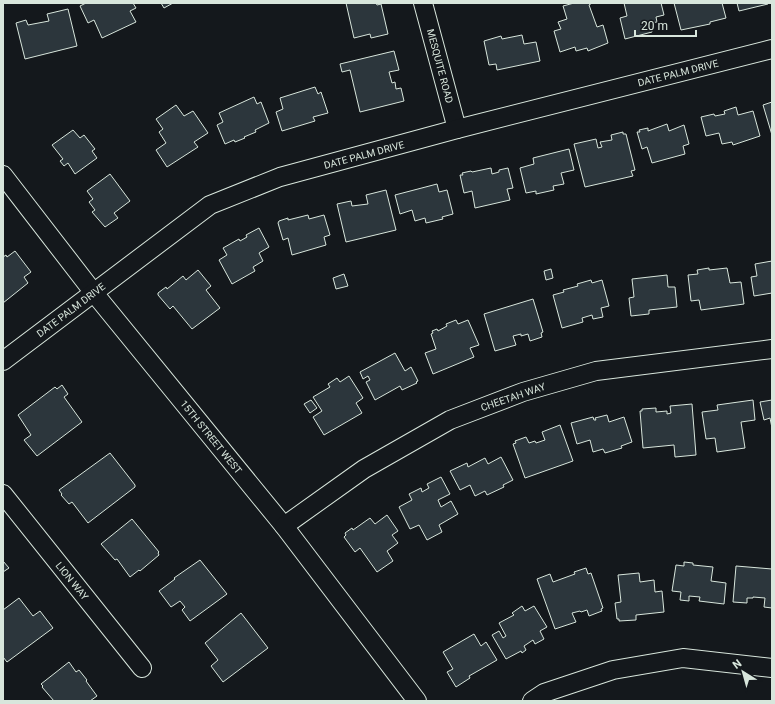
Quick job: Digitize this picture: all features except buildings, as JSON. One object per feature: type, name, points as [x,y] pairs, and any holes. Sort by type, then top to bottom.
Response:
[{"type":"street","name":"MESQUITE ROAD","points":[[423,3],[457,129]]},
{"type":"street","name":"DATE PALM DRIVE","points":[[3,361],[210,205],[280,177],[457,129],[772,49]]},
{"type":"street","name":"15TH STREET WEST","points":[[3,175],[94,293],[284,526],[417,701]]},
{"type":"street","name":"CHEETAH WAY","points":[[284,526],[364,469],[450,420],[523,392],[596,371],[772,349]]},
{"type":"street","name":"LION WAY","points":[[3,494],[142,668]]},
{"type":"street","points":[[532,701],[544,693],[613,670],[683,658],[772,668]]}]
